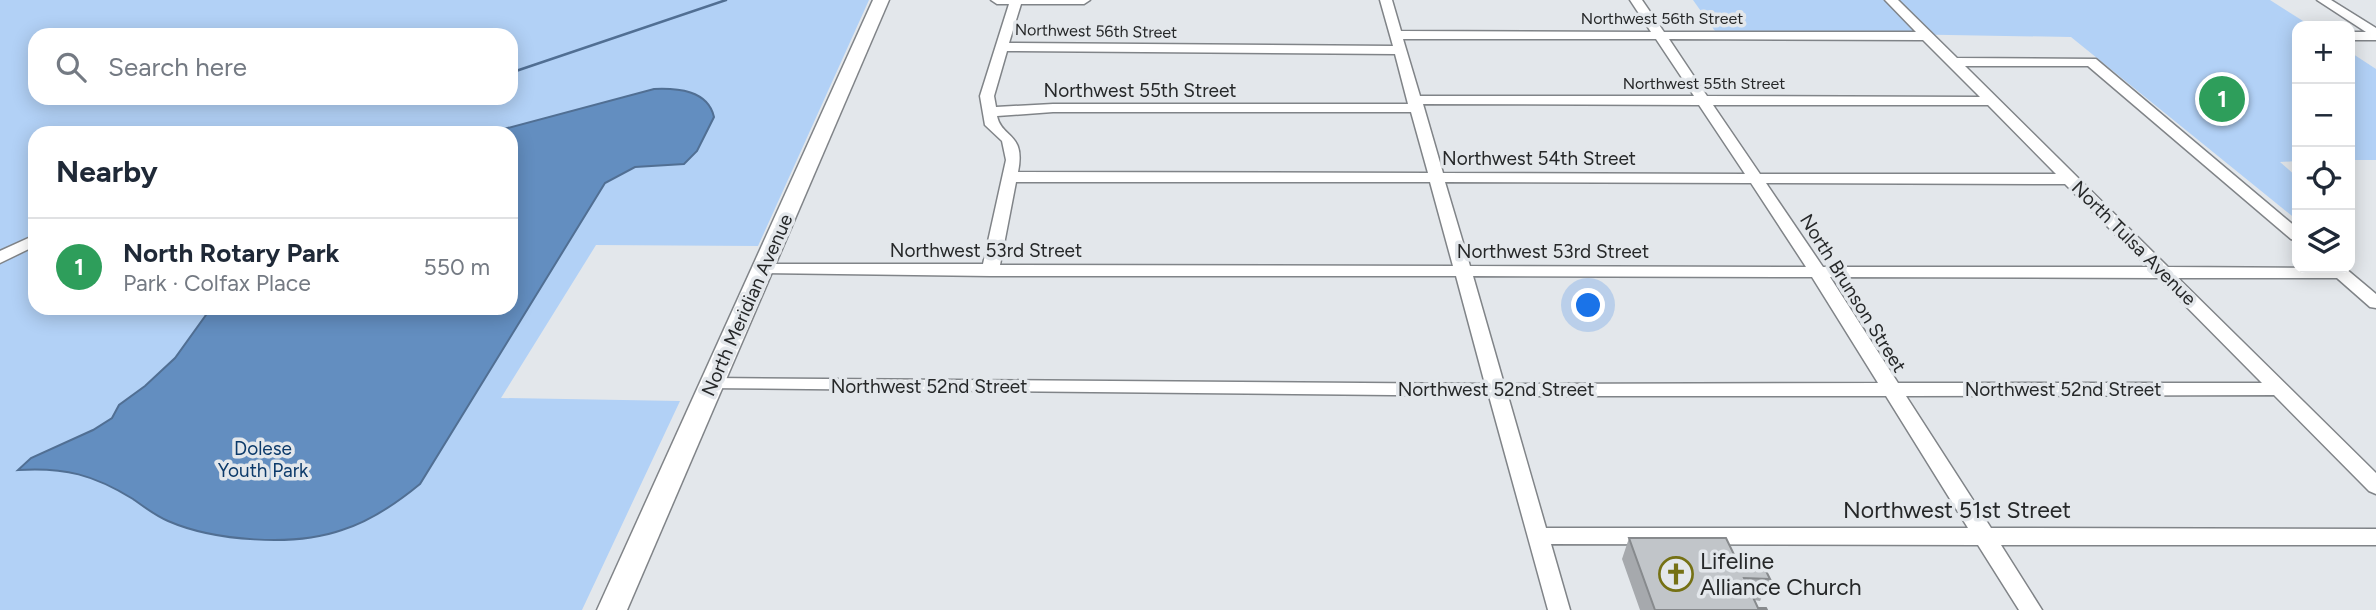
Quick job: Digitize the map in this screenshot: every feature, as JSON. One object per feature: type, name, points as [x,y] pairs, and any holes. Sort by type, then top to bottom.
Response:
[{"type":"main road","name":"North Meridian Avenue","points":[[612,610],[881,0]]},
{"type":"street","points":[[997,0],[1084,0]]},
{"type":"street","points":[[1386,0],[1559,610]]},
{"type":"street","name":"North Brunson Street","points":[[1636,0],[1662,35],[1818,272],[1889,389],[2031,610]]},
{"type":"street","name":"North Tulsa Avenue","points":[[1891,0],[2376,486]]},
{"type":"street","points":[[2323,0],[2376,34]]},
{"type":"street","points":[[990,271],[1013,160],[1009,140],[992,125],[987,96],[1016,1]]},
{"type":"street","points":[[2352,18],[2376,18]]},
{"type":"street","points":[[2355,36],[2376,34]]},
{"type":"street","name":"Northwest 56th Street","points":[[1000,47],[1399,42],[1662,35],[1927,36]]},
{"type":"street","points":[[1953,62],[2091,62],[2292,232]]},
{"type":"street","name":"Northwest 55th Street","points":[[989,112],[1053,108],[1417,104],[1992,101]]},
{"type":"street","name":"Northwest 54th Street","points":[[1008,177],[2070,179]]},
{"type":"street","points":[[0,258],[28,244]]},
{"type":"street","name":"Northwest 53rd Street","points":[[764,269],[1464,272],[2292,271]]},
{"type":"street","points":[[2341,273],[2376,303]]},
{"type":"street","name":"Northwest 52nd Street","points":[[712,384],[1496,390],[2280,390]]},
{"type":"street","name":"Northwest 51st Street","points":[[1539,537],[2376,537]]},
{"type":"green space","name":"Dolese Youth Park","points":[[0,0],[869,0],[758,246],[596,245],[501,398],[680,401],[582,610],[0,610]]},
{"type":"green space","points":[[1693,0],[2270,0],[2303,21],[2292,21],[2292,161],[2280,162],[2292,173],[2292,216],[2071,37],[1715,31]]},
{"type":"green space","points":[[2355,55],[2376,69],[2376,160],[2355,160]]},
{"type":"shaded area","points":[[654,89],[690,92],[705,101],[714,117],[697,151],[684,164],[635,167],[605,183],[420,484],[402,498],[363,522],[323,535],[301,539],[254,539],[208,533],[168,521],[92,478],[50,470],[18,470],[31,458],[93,430],[112,418],[119,405],[145,386],[175,358],[206,315],[518,315],[518,126],[515,126]]},
{"type":"building","points":[[1629,538],[1726,538],[1740,567],[1764,567],[1770,579],[1744,578],[1758,608],[1767,610],[1655,610]]},
{"type":"waterway","points":[[518,70],[726,0]]},
{"type":"place","name":"North Rotary Park","points":[[2222,99]]},
{"type":"place","name":"Lifeline Alliance Church","points":[[1676,574]]}]
